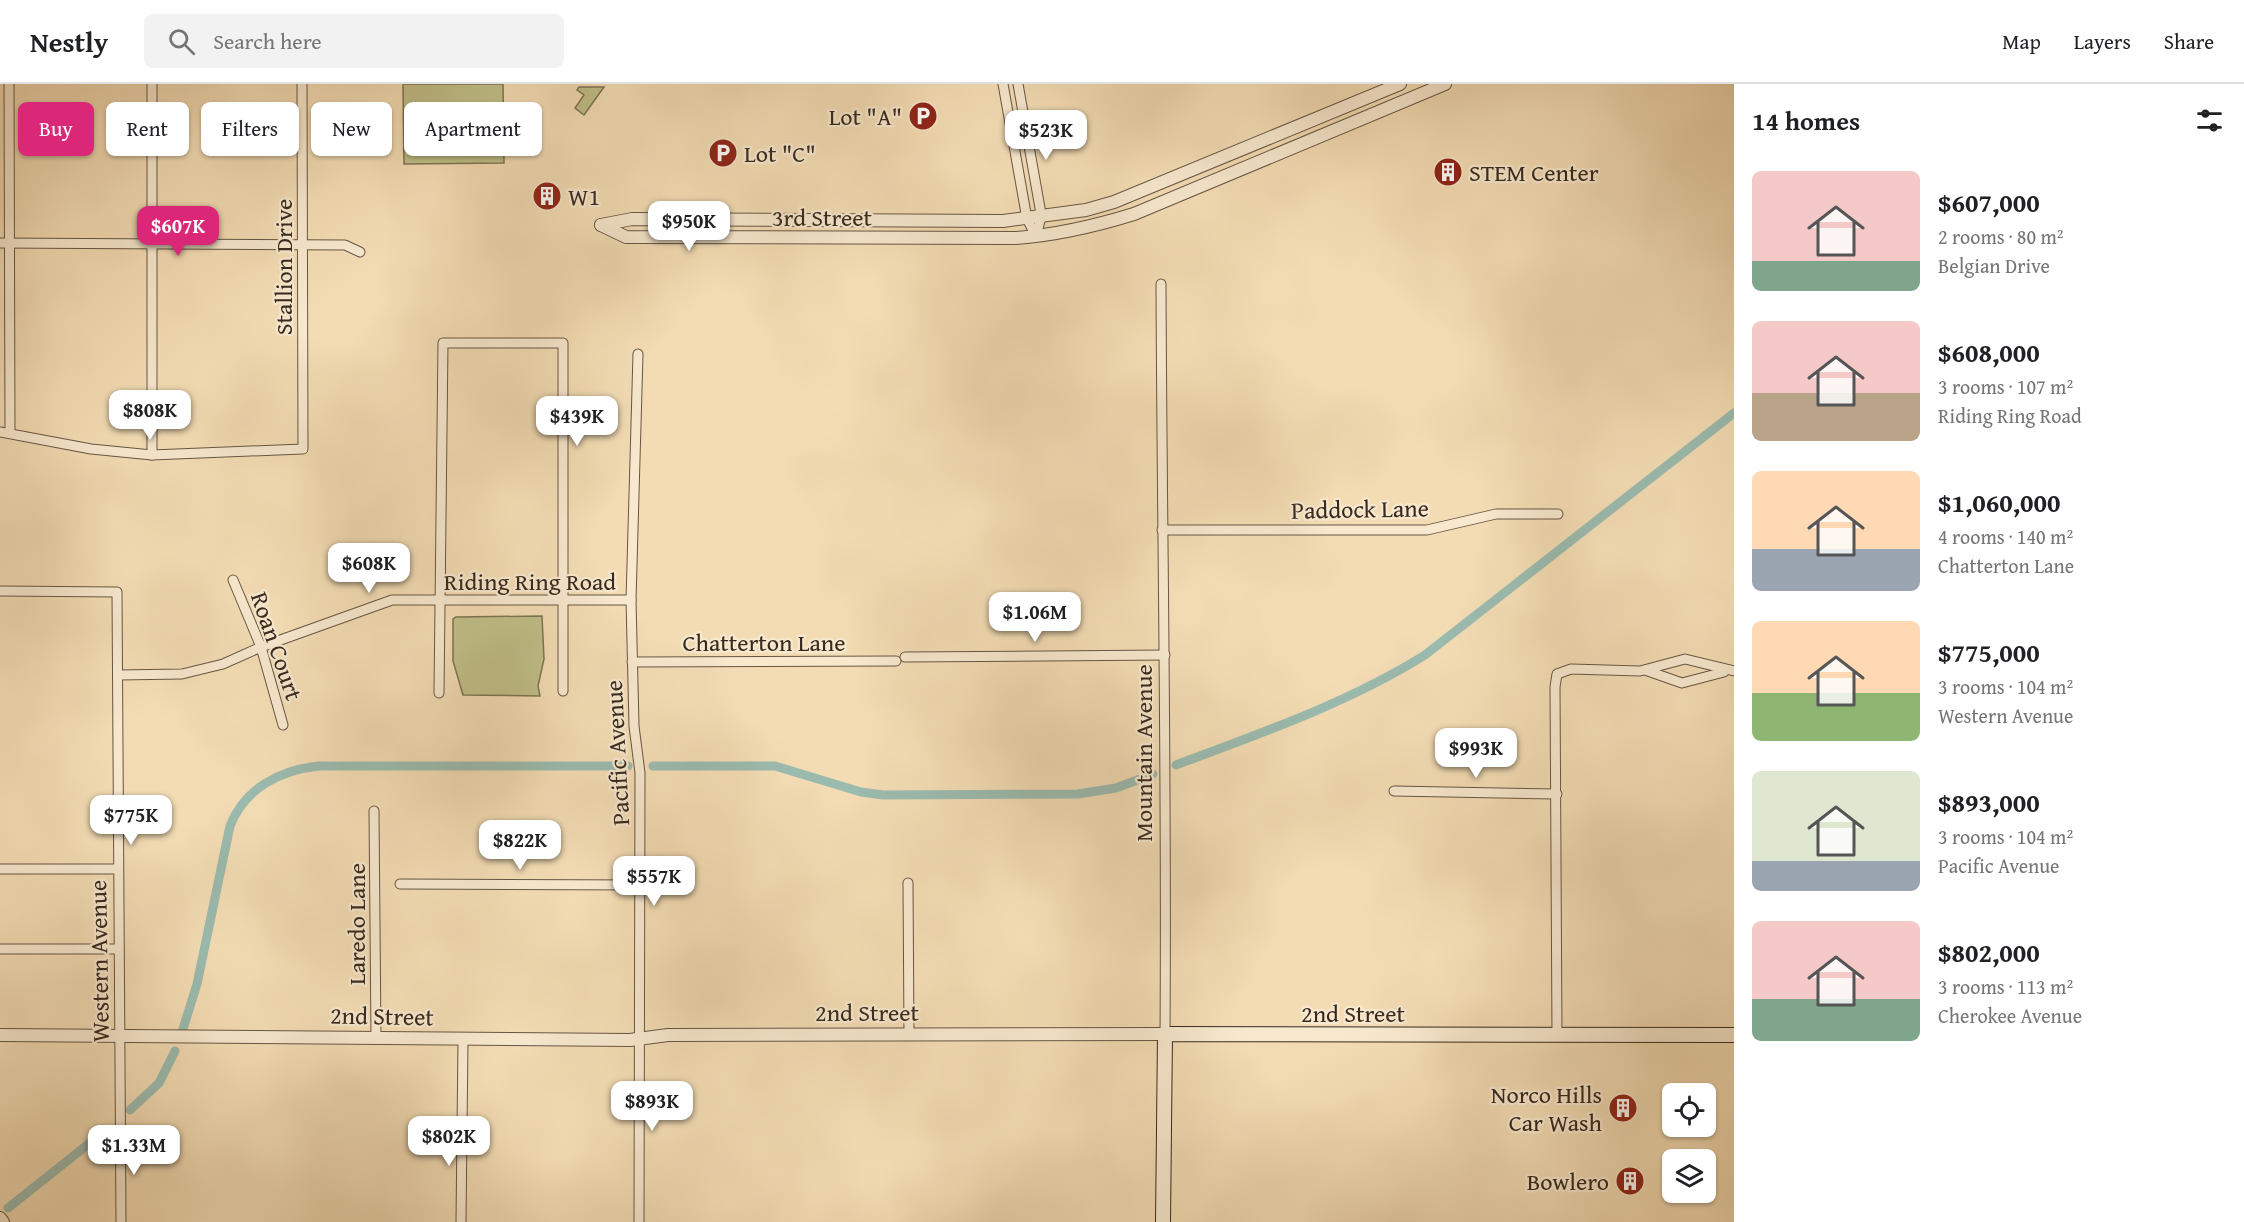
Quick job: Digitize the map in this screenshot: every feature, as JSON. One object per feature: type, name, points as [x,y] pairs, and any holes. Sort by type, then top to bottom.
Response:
[{"type":"main road","name":"2nd Street","points":[[1165,1034],[1734,1035]]},
{"type":"main road","name":"Mountain Avenue","points":[[1163,1222],[1165,1034]]},
{"type":"street","points":[[9,84],[5,243],[5,432],[91,449],[152,455],[152,84]]},
{"type":"street","name":"Stallion Drive","points":[[152,455],[303,449],[302,84]]},
{"type":"street","points":[[1003,84],[1027,219],[1036,236]]},
{"type":"street","points":[[1018,84],[1041,217],[1036,236]]},
{"type":"street","name":"3rd Street","points":[[1400,84],[1114,202],[1041,217],[1004,221],[632,219],[601,225],[626,237],[1036,236],[1093,227],[1134,214],[1445,84]]},
{"type":"street","points":[[1255,144],[1260,161]]},
{"type":"street","points":[[5,243],[345,245],[360,252]]},
{"type":"street","name":"Mountain Avenue","points":[[1161,284],[1166,759],[1165,1034]]},
{"type":"street","points":[[439,693],[443,343],[563,343],[563,691]]},
{"type":"street","name":"Pacific Avenue","points":[[638,354],[631,600],[634,726],[640,773],[639,1222]]},
{"type":"street","name":"Paddock Lane","points":[[1162,530],[1427,530],[1496,514],[1558,514]]},
{"type":"street","name":"Roan Court","points":[[233,580],[261,647],[283,725]]},
{"type":"street","name":"Western Avenue","points":[[0,591],[117,592],[121,1222]]},
{"type":"street","name":"Riding Ring Road","points":[[118,675],[182,674],[223,664],[261,647],[392,600],[564,602],[631,600]]},
{"type":"street","name":"Chatterton Lane","points":[[632,662],[1165,655]]},
{"type":"street","points":[[1644,670],[1684,658],[1733,671]]},
{"type":"street","points":[[1557,1035],[1555,687],[1557,674],[1571,669],[1644,670],[1682,682],[1733,671]]},
{"type":"street","points":[[1394,791],[1557,794]]},
{"type":"street","name":"Laredo Lane","points":[[374,811],[376,1038]]},
{"type":"street","points":[[0,869],[118,869]]},
{"type":"street","points":[[908,883],[909,1034]]},
{"type":"street","points":[[399,884],[640,885]]},
{"type":"street","points":[[0,949],[118,949]]},
{"type":"street","name":"2nd Street","points":[[0,1035],[463,1040],[640,1039],[668,1035],[1165,1034]]},
{"type":"street","points":[[461,1222],[463,1040]]},
{"type":"street","points":[[0,1218],[3,1222]]},
{"type":"shaded area","points":[[403,84],[503,84],[503,102],[404,102],[404,156],[504,156],[504,163],[404,164]]},
{"type":"shaded area","points":[[579,87],[604,87],[584,115],[575,108],[584,95],[577,90]]},
{"type":"shaded area","points":[[542,616],[544,659],[538,686],[540,696],[463,695],[453,661],[453,619],[456,617]]},
{"type":"waterway","points":[[1176,765],[1272,729],[1335,702],[1366,688],[1425,655],[1734,413]]},
{"type":"waterway","points":[[183,1029],[197,984],[230,826],[245,801],[266,783],[291,772],[319,766],[628,766]]},
{"type":"waterway","points":[[653,766],[775,766],[861,792],[883,795],[1078,794],[1116,788],[1153,774]]},
{"type":"waterway","points":[[130,1110],[159,1083],[175,1051]]},
{"type":"waterway","points":[[8,1208],[106,1130]]},
{"type":"place","name":"Lot \"A\"","points":[[923,116]]},
{"type":"place","name":"Lot \"C\"","points":[[723,153]]},
{"type":"place","name":"STEM Center","points":[[1448,172]]},
{"type":"place","name":"W1","points":[[547,196]]},
{"type":"place","name":"Norco Hills Car Wash","points":[[1623,1108]]},
{"type":"place","name":"Bowlero","points":[[1630,1181]]}]
